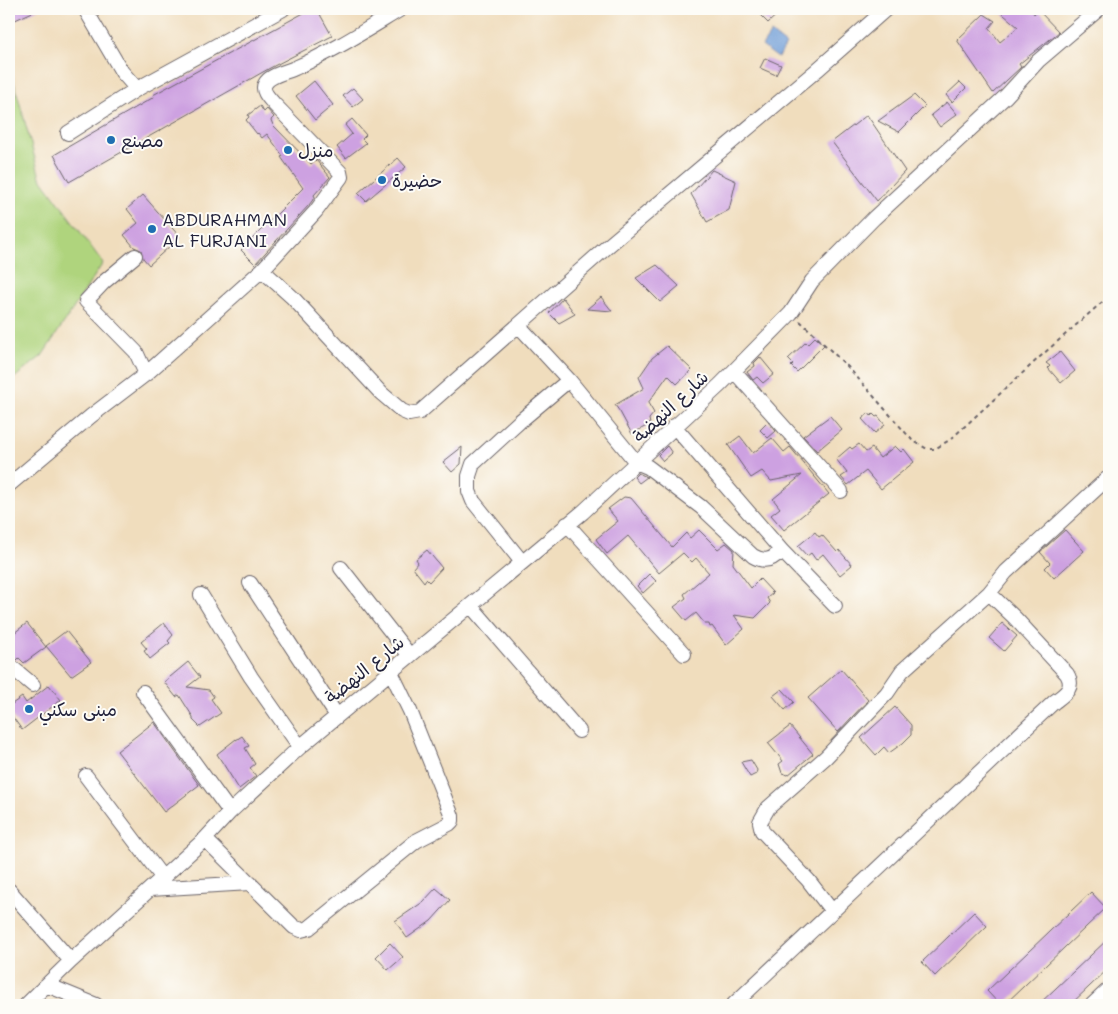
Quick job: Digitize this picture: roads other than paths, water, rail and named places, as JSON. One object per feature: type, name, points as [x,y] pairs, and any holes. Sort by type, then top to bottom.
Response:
[{"type":"street","points":[[85,9],[122,72],[137,89]]},
{"type":"street","points":[[68,133],[137,89],[284,9]]},
{"type":"street","points":[[9,485],[90,416],[146,374],[262,270],[316,210],[341,177],[340,172],[269,98],[264,92],[263,87],[266,82],[278,75],[313,61],[401,9]]},
{"type":"street","points":[[262,270],[292,297],[381,393],[402,411],[414,414],[427,406],[608,246],[817,70],[886,9]]},
{"type":"street","name":"شارع النهضة","points":[[26,1005],[71,961],[205,839],[230,812],[300,747],[471,606],[636,462],[734,371],[791,313],[812,281],[874,218],[1006,96],[1038,61],[1099,9]]},
{"type":"street","points":[[136,256],[104,282],[86,301],[136,352],[146,374]]},
{"type":"street","points":[[519,326],[569,380],[636,462],[648,466],[701,507],[760,561],[769,560],[781,550]]},
{"type":"street","points":[[734,371],[841,491]]},
{"type":"street","points":[[522,562],[472,501],[469,491],[469,476],[473,464],[569,380]]},
{"type":"street","points":[[674,426],[781,550],[835,606]]},
{"type":"street","points":[[832,911],[808,880],[762,831],[760,822],[768,808],[826,757],[887,693],[902,671],[989,593],[1006,572],[1109,477]]},
{"type":"street","points":[[567,524],[684,654]]},
{"type":"street","points":[[341,568],[410,656]]},
{"type":"street","points":[[250,583],[337,716]]},
{"type":"street","points":[[733,1005],[1054,702],[1066,694],[1070,687],[1070,680],[1067,674],[989,593]]},
{"type":"street","points":[[201,595],[251,677],[300,747]]},
{"type":"street","points":[[471,606],[579,731]]},
{"type":"street","points":[[9,664],[33,685]]},
{"type":"street","points":[[205,839],[294,927],[301,930],[309,928],[416,841],[452,821],[452,816],[410,711],[391,672]]},
{"type":"street","points":[[143,692],[230,812]]},
{"type":"street","points":[[86,776],[162,877]]},
{"type":"street","points":[[150,889],[250,883]]},
{"type":"street","points":[[9,890],[71,961]]},
{"type":"street","points":[[47,985],[96,1005]]},
{"type":"street","points":[[1092,1005],[1109,989]]},
{"type":"water","points":[[771,33],[786,45],[778,58],[762,46]]},
{"type":"place","name":"مصنع","points":[[111,140]]},
{"type":"place","name":"منزل","points":[[288,150]]},
{"type":"place","name":"حضيرة","points":[[382,180]]},
{"type":"place","name":"ABDURAHMAN AL FURJANI","points":[[152,229]]},
{"type":"place","name":"مبنى سكني","points":[[29,709]]}]
